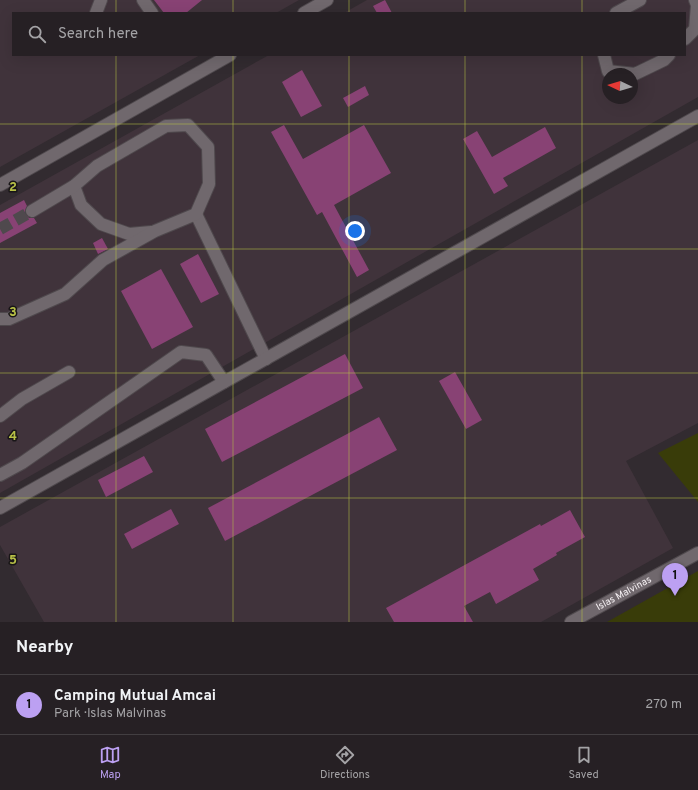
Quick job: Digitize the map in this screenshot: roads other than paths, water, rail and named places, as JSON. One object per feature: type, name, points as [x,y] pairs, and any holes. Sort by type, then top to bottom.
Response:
[{"type":"street","points":[[96,12],[102,0]]},
{"type":"street","points":[[142,0],[151,12]]},
{"type":"street","points":[[306,12],[327,0]]},
{"type":"street","points":[[618,12],[640,0]]},
{"type":"street","points":[[686,39],[695,29],[697,5],[695,0]]},
{"type":"street","points":[[0,185],[228,56]]},
{"type":"street","points":[[604,56],[608,71],[635,74],[664,60],[668,56]]},
{"type":"street","points":[[0,508],[698,116]]},
{"type":"street","points":[[0,319],[8,319],[65,294],[103,260],[155,232],[196,214],[209,184],[208,147],[188,125],[166,126],[97,166],[74,186],[32,211]]},
{"type":"street","points":[[74,186],[82,205],[101,224],[129,234],[155,232]]},
{"type":"street","points":[[196,214],[266,359]]},
{"type":"street","points":[[0,475],[22,463],[181,352],[206,355],[224,382]]},
{"type":"street","points":[[0,416],[22,399],[69,372]]},
{"type":"street","name":"Islas Malvinas","points":[[571,622],[698,553]]},
{"type":"tunnel","points":[[0,229],[32,211]]},
{"type":"place","name":"Camping Mutual Amcai","points":[[675,596]]}]
